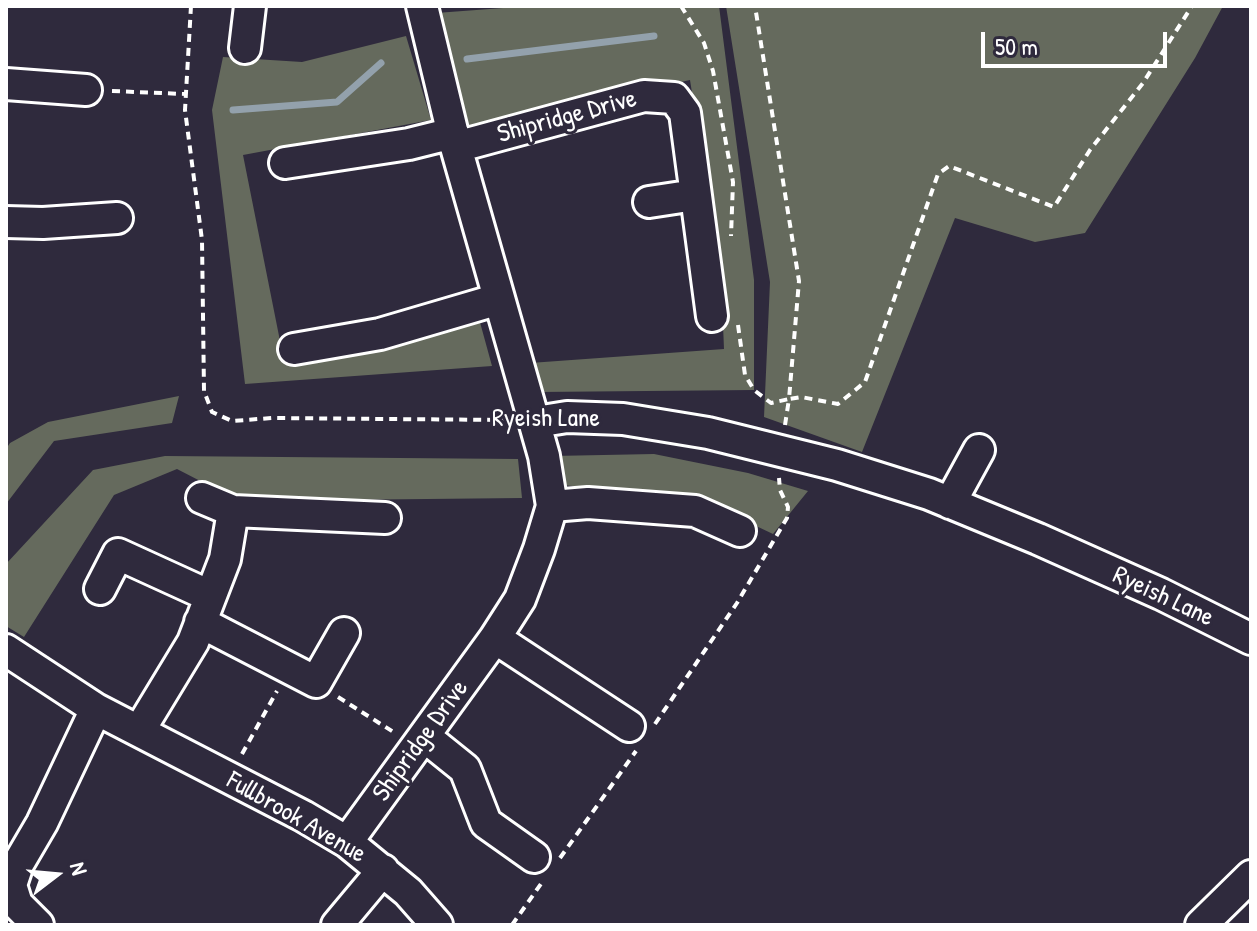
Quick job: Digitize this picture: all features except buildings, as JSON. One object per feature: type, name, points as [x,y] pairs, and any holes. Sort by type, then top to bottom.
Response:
[{"type":"street","points":[[245,48],[250,6]]},
{"type":"street","name":"Shipridge Drive","points":[[347,842],[520,599],[552,506],[536,422],[454,140],[425,7]]},
{"type":"street","points":[[6,84],[86,90]]},
{"type":"street","name":"Shipridge Drive","points":[[285,163],[454,140],[644,96],[674,98],[685,113],[706,266],[725,316]]},
{"type":"street","points":[[649,202],[695,195]]},
{"type":"street","points":[[6,222],[117,218]]},
{"type":"street","points":[[294,349],[380,334],[499,299]]},
{"type":"street","name":"Ryeish Lane","points":[[536,422],[567,417],[623,419],[708,433],[837,465],[950,503],[1161,594],[1251,639]]},
{"type":"street","points":[[950,503],[979,450]]},
{"type":"street","points":[[202,498],[233,511],[385,518]]},
{"type":"street","points":[[552,506],[588,503],[695,511],[740,531]]},
{"type":"street","points":[[139,731],[193,642],[225,559],[233,511]]},
{"type":"street","points":[[100,589],[118,554],[303,676],[344,633]]},
{"type":"street","points":[[495,638],[640,733]]},
{"type":"street","name":"Fullbrook Avenue","points":[[6,650],[96,709],[347,842],[408,892],[437,925]]},
{"type":"street","points":[[38,925],[17,904],[11,885],[12,861],[42,823],[96,709]]},
{"type":"street","points":[[421,741],[465,769],[486,823],[546,865]]},
{"type":"street","points":[[337,925],[383,870]]},
{"type":"street","points":[[1201,925],[1251,876]]},
{"type":"path","name":"Ryeish Lane","points":[[191,6],[185,110],[202,240],[204,391],[212,412],[232,421],[272,418],[536,422]]},
{"type":"path","points":[[681,6],[704,43],[713,71],[733,182],[731,243]]},
{"type":"path","points":[[512,925],[546,865],[737,603],[787,518],[788,507],[780,490],[778,469],[789,399],[799,281],[755,6]]},
{"type":"path","points":[[725,316],[745,375],[754,390],[771,403],[801,397],[838,404],[865,382],[938,174],[949,166],[1054,207],[1090,150],[1143,83],[1192,6]]},
{"type":"path","points":[[86,90],[185,94]]},
{"type":"path","points":[[229,778],[303,676],[352,707],[421,741]]},
{"type":"green space","points":[[530,6],[719,6],[754,280],[754,390],[539,392],[530,363],[724,349],[721,277],[690,80],[469,129],[436,13]]},
{"type":"green space","points":[[726,6],[1223,6],[1195,58],[1085,233],[1035,242],[955,218],[862,452],[764,417],[770,282]]},
{"type":"green space","points":[[406,36],[431,120],[243,155],[284,361],[478,315],[492,366],[245,384],[212,110],[223,57],[302,62]]},
{"type":"green space","points":[[179,396],[172,423],[54,441],[6,504],[6,449],[10,443],[48,422]]},
{"type":"green space","points":[[654,454],[748,473],[808,491],[773,534],[695,497],[561,485],[552,456]]},
{"type":"green space","points":[[165,456],[518,459],[522,498],[239,501],[177,469],[114,495],[24,637],[6,626],[6,564],[93,470]]},
{"type":"waterway","points":[[467,59],[654,36]]},
{"type":"waterway","points":[[233,110],[337,102],[381,63]]}]
